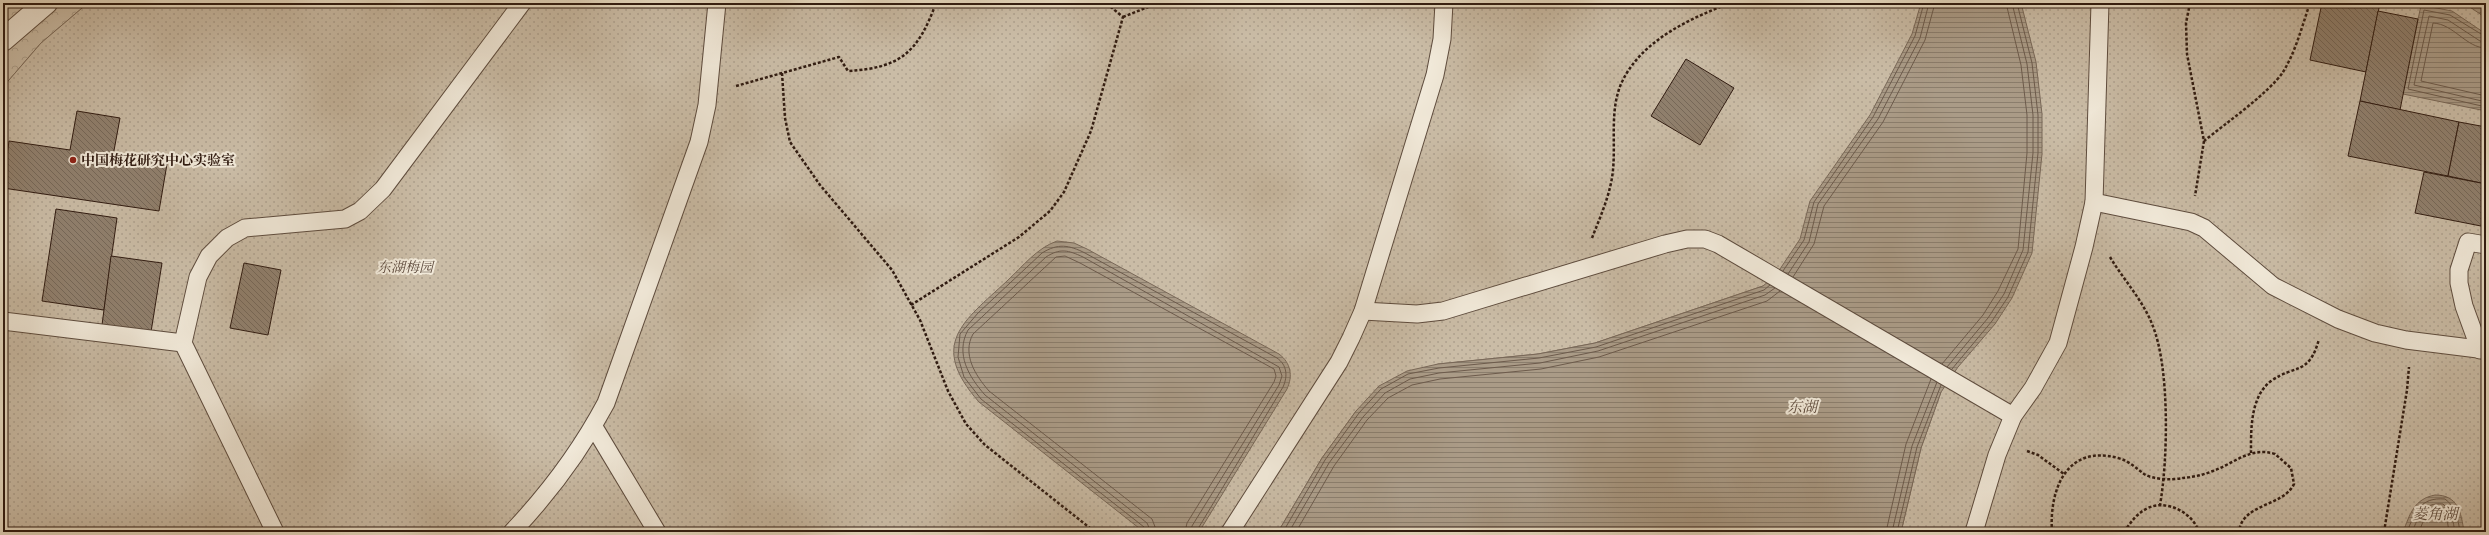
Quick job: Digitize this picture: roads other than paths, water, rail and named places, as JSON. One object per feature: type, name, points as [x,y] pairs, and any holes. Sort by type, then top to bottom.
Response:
[{"type":"street","points":[[3,40],[46,3]]},
{"type":"lane","points":[[275,532],[183,343],[198,277],[210,256],[227,238],[245,228],[327,222],[345,219],[360,211],[383,189],[522,3]]},
{"type":"lane","points":[[512,532],[544,497],[594,427],[606,403],[699,142],[708,94],[717,3]]},
{"type":"lane","points":[[1230,532],[1339,362],[1363,311],[1435,75],[1442,39],[1444,3]]},
{"type":"lane","points":[[1974,532],[2003,441],[2013,416],[2033,388],[2058,343],[2090,221],[2094,202],[2100,3]]},
{"type":"lane","points":[[2094,202],[2191,222],[2204,228],[2273,286],[2326,314],[2375,333],[2406,340],[2483,350]]},
{"type":"lane","points":[[1363,311],[1417,314],[1443,311],[1665,244],[1687,239],[1704,239],[1718,244],[1776,276],[1949,380],[2013,416]]},
{"type":"lane","points":[[2483,350],[2464,306],[2459,270],[2468,242],[2486,245]]},
{"type":"lane","points":[[3,321],[183,343]]},
{"type":"lane","points":[[594,427],[657,532]]},
{"type":"water","name":"东湖","points":[[1921,3],[2021,3],[2036,62],[2042,114],[2042,154],[2032,253],[2012,298],[1995,324],[1958,367],[1941,392],[1921,448],[1901,532],[1278,532],[1322,458],[1356,411],[1379,386],[1407,371],[1438,364],[1538,354],[1595,343],[1763,286],[1776,275],[1800,239],[1810,201],[1870,115],[1912,34]]},
{"type":"water","points":[[2464,3],[2486,3],[2486,18]]},
{"type":"water","points":[[2421,5],[2452,11],[2486,34],[2486,111],[2403,94]]},
{"type":"water","points":[[1057,241],[1074,243],[1087,249],[1279,354],[1286,361],[1290,370],[1290,379],[1287,389],[1199,532],[1144,532],[979,402],[964,382],[956,364],[954,349],[957,335],[965,322],[1030,258],[1043,248]]},
{"type":"water","name":"菱角湖","points":[[2435,495],[2449,498],[2457,506],[2460,512],[2464,532],[2403,532],[2411,513],[2417,504],[2428,497]]},
{"type":"place","name":"中国梅花研究中心实验室","points":[[73,160]]},
{"type":"park label","name":"东湖梅园","points":[[405,267]]}]
